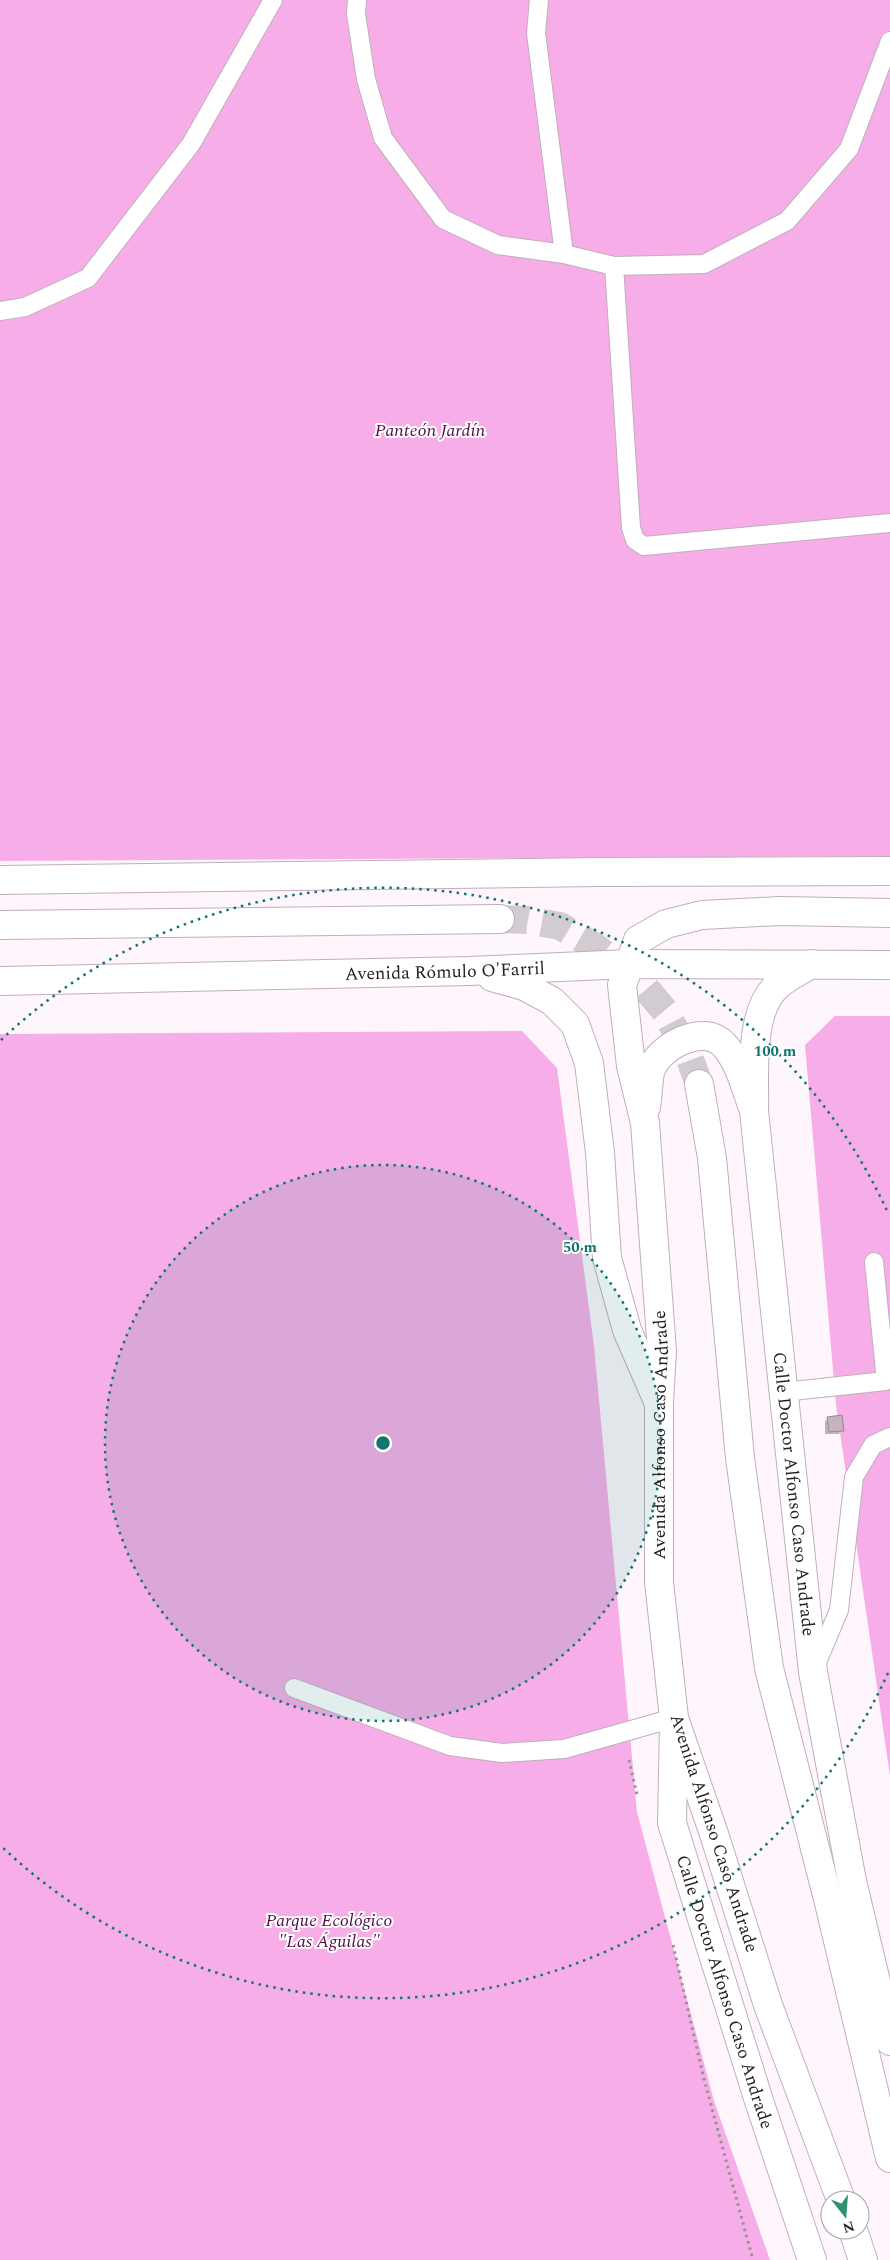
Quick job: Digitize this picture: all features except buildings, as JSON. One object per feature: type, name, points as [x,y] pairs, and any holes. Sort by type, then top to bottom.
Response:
[{"type":"main road","points":[[0,880],[600,872],[890,871]]},
{"type":"main road","points":[[644,1123],[631,1066],[622,984],[638,940],[666,924],[702,915],[780,911],[890,913]]},
{"type":"main road","points":[[0,925],[500,919]]},
{"type":"main road","name":"Avenida Rómulo O'Farril","points":[[0,981],[469,971],[630,964],[890,965]]},
{"type":"main road","name":"Calle Doctor Alfonso Caso Andrade","points":[[811,964],[777,986],[761,1008],[756,1041],[754,1111],[813,1672],[852,1882],[890,2040]]},
{"type":"main road","points":[[469,971],[524,986],[552,1001],[574,1024],[589,1063],[600,1153],[607,1258],[627,1330],[658,1402]]},
{"type":"main road","points":[[644,1123],[651,1071],[664,1051],[678,1041],[693,1037],[706,1036],[723,1044],[734,1059],[754,1111]]},
{"type":"main road","points":[[699,1084],[712,1158],[740,1458],[769,1668],[829,1903],[856,2021],[882,2101],[890,2158]]},
{"type":"main road","name":"Avenida Alfonso Caso Andrade","points":[[644,1123],[662,1351],[658,1402],[659,1582],[674,1718],[714,1834],[768,2005],[837,2190]]},
{"type":"main road","name":"Calle Doctor Alfonso Caso Andrade","points":[[674,1718],[672,1823],[759,2101],[812,2260]]},
{"type":"main road","points":[[856,2021],[870,1962]]},
{"type":"main road","points":[[856,2240],[863,2260]]},
{"type":"lane","points":[[0,311],[25,307],[88,278],[191,144],[273,0]]},
{"type":"lane","points":[[358,0],[356,14],[366,78],[383,138],[443,219],[498,245],[564,254],[614,266],[704,264],[787,221],[849,149],[890,41]]},
{"type":"lane","points":[[539,0],[536,33],[564,254]]},
{"type":"lane","points":[[614,266],[631,528],[635,540],[644,546],[890,523]]},
{"type":"lane","points":[[783,1392],[886,1381],[874,1262]]},
{"type":"lane","points":[[813,1672],[839,1610],[854,1477],[873,1444],[890,1437]]},
{"type":"lane","points":[[294,1688],[450,1746],[502,1753],[564,1748],[674,1718]]},
{"type":"path","points":[[622,1732],[638,1800]]},
{"type":"path","points":[[672,1944],[704,2079],[753,2260]]},
{"type":"green space","name":"Panteón Jardín","points":[[0,0],[890,0],[890,856],[0,861]]},
{"type":"green space","points":[[835,1016],[890,1016],[890,1776],[836,1405],[805,1045]]},
{"type":"green space","name":"Parque Ecológico \"Las Águilas\"","points":[[522,1031],[557,1068],[594,1346],[637,1812],[714,2101],[770,2260],[0,2260],[0,1034]]},
{"type":"tunnel","points":[[500,919],[527,920],[560,926],[594,946],[642,984],[665,1011],[688,1054],[699,1084]]}]
